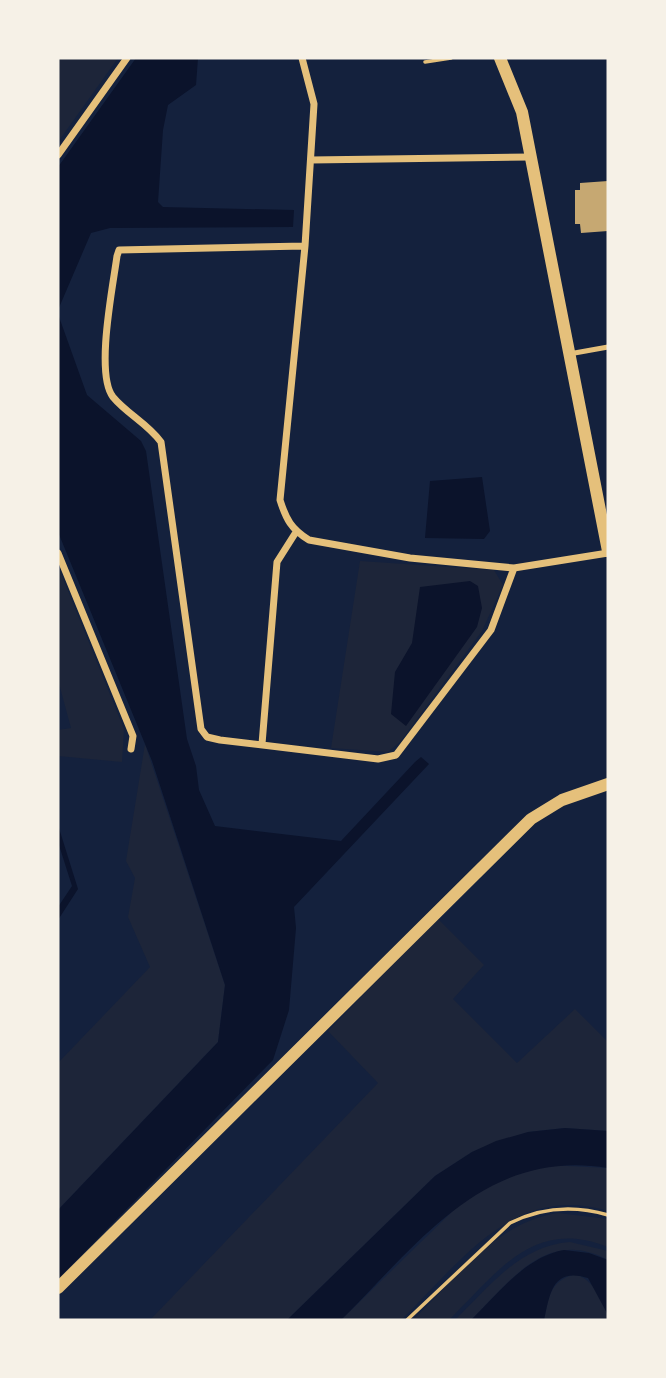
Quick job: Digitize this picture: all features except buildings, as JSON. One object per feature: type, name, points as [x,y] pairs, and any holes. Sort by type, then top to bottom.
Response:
[{"type":"street","points":[[58,155],[127,58]]},
{"type":"street","points":[[302,58],[314,104],[304,246],[280,500],[286,521],[296,532],[309,540],[410,558],[514,568],[608,545],[522,112],[500,58]]},
{"type":"street","points":[[311,160],[530,157]]},
{"type":"street","points":[[304,246],[119,250],[117,256],[105,377],[112,396],[151,429],[161,442],[201,729],[207,737],[378,759],[396,755],[491,630],[514,568]]},
{"type":"street","points":[[261,744],[277,562],[296,532]]},
{"type":"street","points":[[58,553],[134,736],[131,749]]},
{"type":"street","points":[[58,1288],[531,819],[562,800],[608,784]]},
{"type":"lane","points":[[569,354],[608,347]]},
{"type":"path","points":[[425,62],[451,58]]},
{"type":"path","points":[[407,1320],[510,1223],[530,1214],[555,1209],[586,1210],[608,1215]]},
{"type":"shaded area","points":[[58,58],[118,58],[58,142]]},
{"type":"shaded area","points":[[136,58],[198,58],[196,85],[168,105],[163,130],[158,202],[163,207],[294,210],[293,227],[110,228],[91,233],[58,310],[58,167]]},
{"type":"shaded area","points":[[58,314],[87,395],[141,441],[146,451],[187,739],[196,766],[199,790],[215,826],[341,841],[415,762],[421,757],[429,764],[294,907],[296,928],[289,1010],[273,1060],[58,1279],[58,1210],[218,1042],[225,985],[152,761],[58,532]]},
{"type":"shaded area","points":[[482,477],[490,531],[484,539],[425,538],[430,481]]},
{"type":"shaded area","points":[[360,561],[494,570],[503,585],[482,631],[400,742],[388,752],[331,748]]},
{"type":"shaded area","points":[[58,566],[124,729],[122,762],[58,756],[58,730],[71,728],[58,680]]},
{"type":"shaded area","points":[[470,581],[478,586],[482,608],[477,627],[406,726],[391,714],[395,672],[412,643],[420,587]]},
{"type":"shaded area","points":[[145,744],[225,985],[218,1042],[58,1210],[58,1063],[150,967],[128,917],[135,878],[126,861]]},
{"type":"shaded area","points":[[58,825],[78,889],[58,920],[58,907],[72,886],[58,842]]},
{"type":"shaded area","points":[[437,918],[484,965],[453,999],[517,1063],[575,1009],[608,1042],[608,1131],[565,1128],[528,1132],[472,1152],[435,1176],[287,1320],[150,1320],[378,1083],[328,1031]]},
{"type":"shaded area","points":[[565,1128],[608,1131],[608,1168],[564,1166],[525,1172],[490,1187],[427,1233],[341,1320],[287,1320],[435,1176],[472,1152],[496,1141],[528,1132]]},
{"type":"shaded area","points":[[548,1165],[608,1168],[608,1211],[574,1205],[544,1208],[517,1218],[468,1252],[401,1320],[341,1320],[461,1203],[498,1180]]},
{"type":"shaded area","points":[[558,1213],[608,1219],[608,1247],[582,1240],[558,1239],[537,1245],[501,1268],[449,1320],[413,1320],[478,1254],[496,1240],[536,1218]]},
{"type":"shaded area","points":[[570,1242],[608,1251],[608,1260],[586,1252],[566,1250],[548,1254],[515,1276],[471,1320],[455,1320],[493,1281],[520,1259],[552,1245]]},
{"type":"shaded area","points":[[564,1250],[589,1253],[608,1260],[608,1315],[588,1278],[567,1276],[555,1285],[551,1292],[544,1320],[471,1320],[525,1268],[550,1254]]},
{"type":"shaded area","points":[[575,1274],[598,1292],[608,1320],[544,1320],[549,1297],[555,1286]]}]
